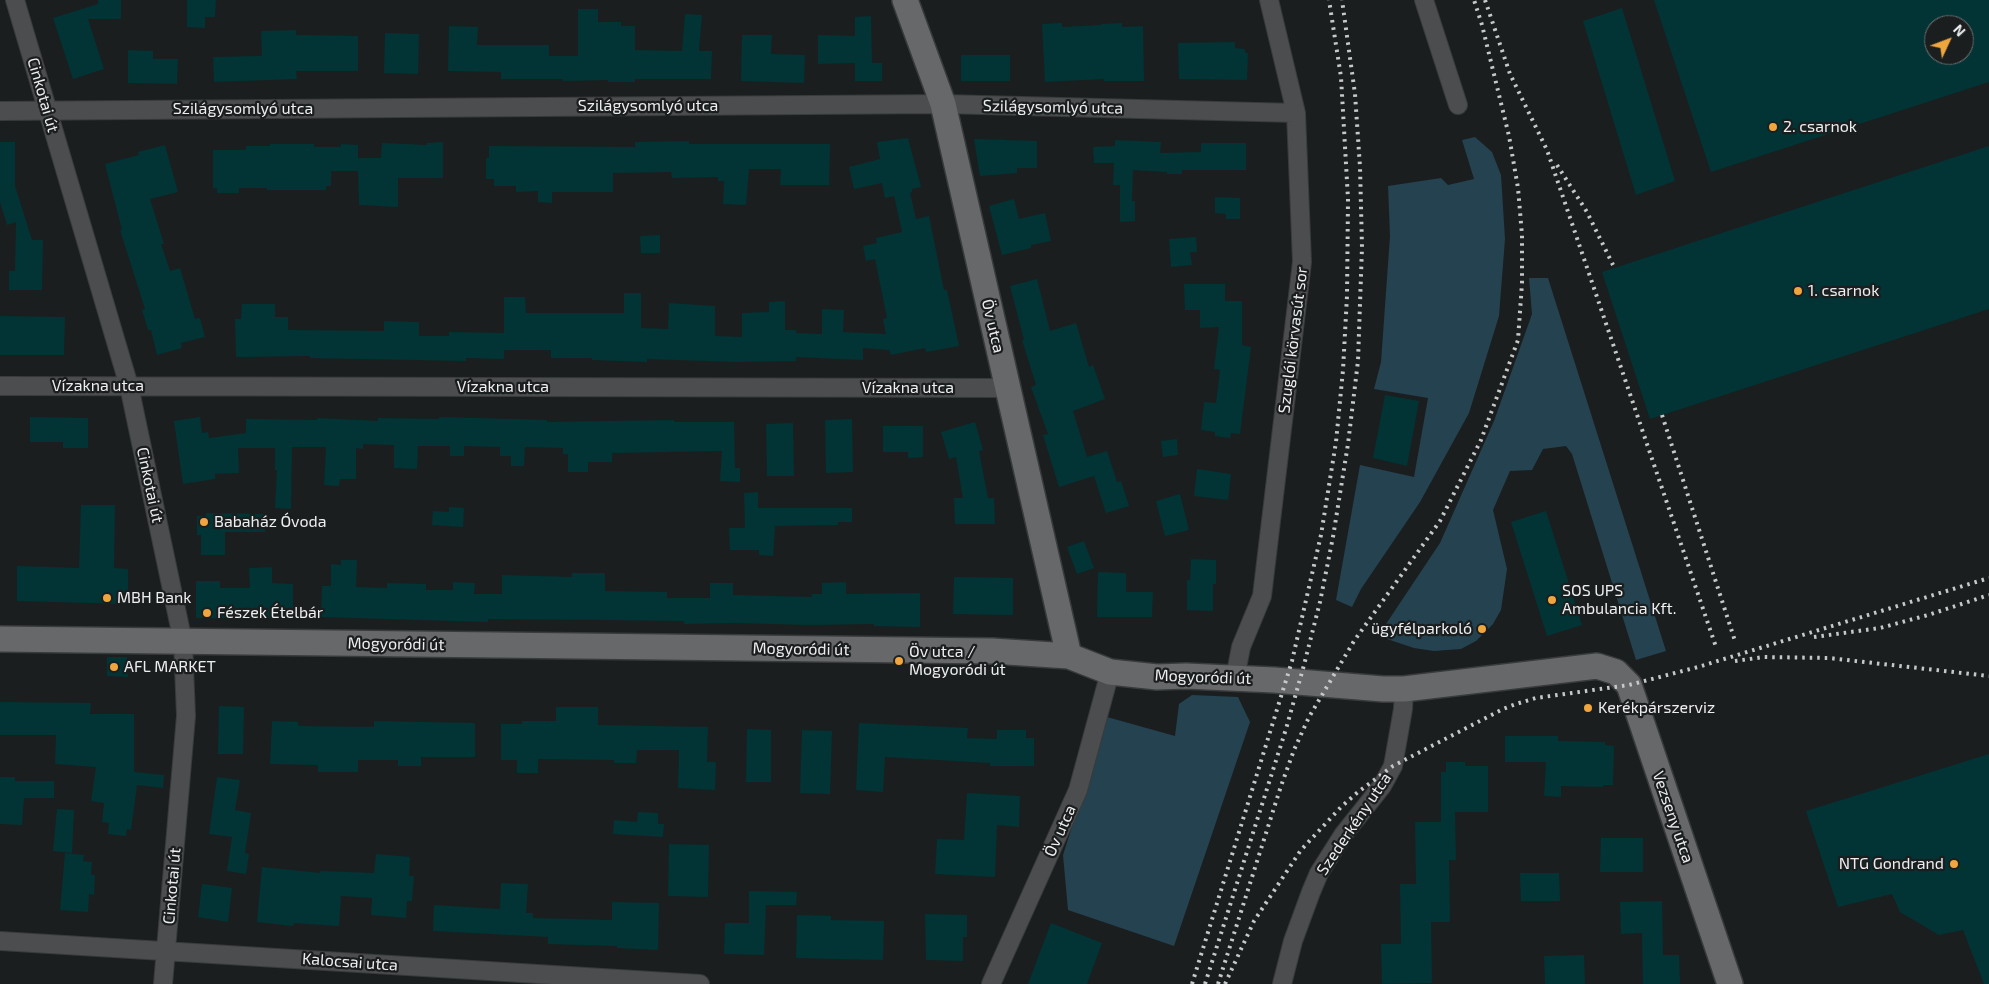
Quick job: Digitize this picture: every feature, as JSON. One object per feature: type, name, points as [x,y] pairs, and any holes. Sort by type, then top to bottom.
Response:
[{"type":"street","name":"Cinkotai út","points":[[15,0],[129,386],[183,642],[186,716],[164,984]]},
{"type":"street","name":"Öv utca","points":[[905,0],[943,104],[1069,656]]},
{"type":"street","name":"Szuglói körvasút sor","points":[[1235,678],[1241,647],[1262,596],[1302,262],[1296,113],[1270,0]]},
{"type":"street","points":[[1424,0],[1458,105]]},
{"type":"street","name":"Szilágysomlyó utca","points":[[0,111],[943,104],[1296,113]]},
{"type":"street","name":"Vízakna utca","points":[[0,386],[1007,388]]},
{"type":"street","name":"Mogyoródi út","points":[[0,639],[992,651],[1069,656],[1110,672],[1157,677],[1235,678],[1404,689],[1597,666]]},
{"type":"street","name":"Vezseny utca","points":[[1597,666],[1616,672],[1628,685],[1730,984]]},
{"type":"street","name":"Öv utca","points":[[991,984],[1078,790],[1110,672]]},
{"type":"street","name":"Szederkény utca","points":[[1282,984],[1293,941],[1310,892],[1319,874],[1343,835],[1382,786],[1393,766],[1403,709],[1404,689]]},
{"type":"street","name":"Kalocsai utca","points":[[0,941],[700,984]]},
{"type":"shaded area","points":[[1475,137],[1492,152],[1501,175],[1505,239],[1499,316],[1469,413],[1420,502],[1361,589],[1352,607],[1336,600],[1360,465],[1414,477],[1428,398],[1374,389],[1381,362],[1390,236],[1388,186],[1441,178],[1448,185],[1474,179],[1462,140]]},
{"type":"shaded area","points":[[1529,278],[1548,278],[1666,651],[1636,660],[1572,454],[1566,446],[1543,449],[1532,470],[1510,471],[1493,510],[1507,569],[1501,610],[1493,624],[1476,641],[1461,649],[1434,651],[1414,648],[1378,636],[1440,543],[1494,421],[1532,314]]},
{"type":"shaded area","points":[[1192,695],[1238,697],[1250,722],[1174,946],[1068,910],[1063,855],[1107,717],[1175,736],[1179,704]]},
{"type":"building","points":[[98,0],[121,0],[121,19],[88,19],[104,69],[73,79],[53,18],[98,4]]},
{"type":"building","points":[[187,0],[216,0],[215,17],[205,17],[205,28],[187,27]]},
{"type":"building","name":"2. csarnok","points":[[1654,0],[1989,0],[1989,82],[1711,172]]},
{"type":"building","points":[[1622,8],[1675,181],[1636,195],[1583,21]]},
{"type":"building","points":[[578,9],[598,9],[598,22],[621,22],[621,26],[635,26],[635,50],[682,51],[685,14],[702,15],[699,51],[712,51],[711,79],[635,79],[635,82],[608,82],[608,80],[563,81],[563,79],[501,79],[501,72],[448,71],[449,26],[478,27],[477,45],[549,45],[549,56],[578,56]]},
{"type":"building","points":[[871,16],[872,63],[882,63],[882,81],[855,81],[855,63],[818,64],[818,35],[855,36],[855,17]]},
{"type":"building","points":[[1062,23],[1062,27],[1122,23],[1122,27],[1143,26],[1144,81],[1104,81],[1104,79],[1045,82],[1042,24]]},
{"type":"building","points":[[296,30],[296,35],[358,36],[358,71],[296,71],[297,79],[214,82],[213,57],[262,56],[261,31]]},
{"type":"building","points":[[385,33],[419,34],[418,74],[384,73]]},
{"type":"building","points":[[742,35],[772,35],[771,54],[805,55],[804,83],[741,81]]},
{"type":"building","points":[[1235,42],[1235,48],[1245,49],[1245,53],[1248,53],[1247,80],[1179,79],[1178,43]]},
{"type":"building","points":[[128,50],[153,51],[153,59],[178,59],[177,84],[128,83]]},
{"type":"building","points":[[961,55],[1010,55],[1010,81],[961,81]]},
{"type":"building","points":[[908,138],[921,187],[912,189],[910,193],[916,219],[929,216],[944,290],[947,290],[959,346],[926,352],[925,348],[891,355],[889,350],[863,348],[863,360],[796,357],[796,361],[736,362],[647,359],[647,362],[592,360],[592,358],[551,358],[551,350],[504,350],[504,359],[466,358],[466,361],[310,358],[310,356],[236,357],[235,319],[241,319],[242,304],[275,304],[275,317],[288,317],[288,330],[384,331],[384,321],[419,322],[419,336],[449,336],[449,332],[504,333],[504,297],[525,297],[526,313],[624,313],[624,293],[641,293],[641,328],[668,329],[669,303],[715,306],[715,336],[742,337],[742,313],[769,312],[769,302],[785,301],[785,330],[796,330],[796,333],[822,334],[822,309],[844,310],[843,332],[886,334],[883,319],[887,318],[875,259],[866,261],[863,246],[877,243],[876,238],[902,232],[894,196],[885,198],[882,183],[854,189],[849,167],[880,159],[877,142]]},
{"type":"building","points":[[974,139],[1037,141],[1037,168],[1017,168],[1017,173],[980,176]]},
{"type":"building","points":[[1115,140],[1161,142],[1160,153],[1201,152],[1201,143],[1246,143],[1246,170],[1182,170],[1182,174],[1167,174],[1167,172],[1133,170],[1132,201],[1135,201],[1135,221],[1120,222],[1120,185],[1113,185],[1114,163],[1094,163],[1093,147],[1115,146]]},
{"type":"building","points":[[689,141],[689,144],[830,144],[829,185],[780,185],[781,169],[749,169],[746,205],[723,204],[724,181],[718,181],[718,177],[672,178],[671,172],[613,173],[613,192],[552,192],[552,203],[538,202],[538,191],[516,192],[516,186],[494,186],[494,179],[486,179],[486,158],[489,158],[489,146],[635,147],[635,142]]},
{"type":"building","points":[[0,142],[15,142],[15,186],[32,240],[43,240],[42,290],[9,290],[9,271],[15,271],[16,222],[7,225],[0,202]]},
{"type":"building","points":[[443,142],[443,178],[398,178],[398,207],[359,205],[358,171],[331,171],[331,186],[326,186],[326,190],[239,188],[239,193],[217,193],[217,188],[213,188],[213,150],[246,150],[246,146],[270,146],[270,144],[314,144],[314,147],[341,147],[341,144],[358,145],[358,158],[381,158],[382,143],[427,145],[427,143]]},
{"type":"building","points":[[165,145],[178,192],[150,199],[170,271],[180,268],[195,319],[200,318],[205,337],[181,343],[182,348],[157,355],[151,330],[148,330],[142,310],[145,309],[120,230],[122,230],[105,164],[139,155],[138,152]]},
{"type":"building","name":"1. csarnok","points":[[1989,146],[1989,309],[1650,419],[1602,272]]},
{"type":"building","points":[[1215,197],[1240,198],[1240,219],[1226,219],[1226,214],[1215,213]]},
{"type":"building","points":[[1014,199],[1019,219],[1045,213],[1051,241],[1031,245],[1031,248],[1002,255],[989,206]]},
{"type":"building","points":[[660,235],[660,253],[641,253],[640,236]]},
{"type":"building","points":[[1196,237],[1197,252],[1190,252],[1192,265],[1171,267],[1169,239]]},
{"type":"building","points":[[1037,279],[1050,331],[1076,323],[1089,367],[1093,365],[1105,399],[1073,411],[1087,457],[1107,451],[1117,482],[1121,481],[1129,506],[1106,513],[1094,476],[1059,487],[1043,435],[1048,434],[1031,387],[1036,385],[1022,340],[1024,340],[1010,286]]},
{"type":"building","points":[[1184,284],[1225,284],[1225,301],[1242,301],[1242,345],[1251,347],[1240,434],[1231,433],[1230,438],[1215,436],[1215,432],[1201,430],[1204,402],[1216,403],[1220,370],[1214,369],[1219,327],[1200,328],[1200,310],[1185,310]]},
{"type":"building","points":[[0,316],[65,317],[64,355],[0,355]]},
{"type":"building","points":[[1385,395],[1419,401],[1407,466],[1373,458]]},
{"type":"building","points":[[30,417],[88,418],[88,448],[63,448],[63,442],[30,442]]},
{"type":"building","points":[[200,417],[202,433],[208,432],[209,438],[246,433],[246,419],[317,420],[317,418],[378,421],[378,418],[439,419],[439,417],[547,420],[547,422],[674,420],[674,422],[734,422],[735,468],[740,468],[740,482],[720,481],[722,451],[612,453],[612,462],[588,462],[588,472],[568,472],[568,454],[563,454],[563,448],[525,447],[524,466],[511,466],[511,456],[500,456],[500,447],[464,446],[464,456],[450,456],[450,446],[418,446],[417,469],[394,468],[394,445],[363,444],[363,449],[356,448],[356,479],[340,479],[339,486],[324,485],[326,447],[292,447],[291,509],[275,508],[277,470],[275,470],[275,448],[238,448],[239,473],[215,474],[215,479],[183,484],[174,421]]},
{"type":"building","points":[[852,419],[853,472],[826,473],[825,420]]},
{"type":"building","points":[[975,422],[983,450],[979,451],[988,498],[994,498],[995,524],[955,524],[954,498],[963,498],[956,457],[949,459],[941,432]]},
{"type":"building","points":[[793,423],[794,476],[767,476],[766,424]]},
{"type":"building","points":[[883,426],[923,426],[923,457],[908,458],[908,452],[883,452]]},
{"type":"building","points":[[1177,439],[1178,455],[1163,457],[1161,441]]},
{"type":"building","points":[[1197,469],[1231,474],[1228,500],[1194,496]]},
{"type":"building","points":[[758,492],[758,508],[852,508],[852,522],[838,522],[838,525],[775,526],[773,556],[759,555],[759,550],[730,550],[729,528],[745,528],[744,493]]},
{"type":"building","points":[[1180,494],[1189,530],[1165,536],[1156,501]]},
{"type":"building","points":[[81,505],[115,505],[114,568],[128,569],[128,604],[17,601],[17,566],[79,568]]},
{"type":"building","points":[[449,507],[464,508],[463,527],[432,525],[433,511],[449,512]]},
{"type":"building","points":[[1546,511],[1582,625],[1547,636],[1511,522]]},
{"type":"building","points":[[206,513],[265,514],[265,532],[225,532],[225,555],[201,555],[201,535],[197,535],[197,516],[206,516]]},
{"type":"building","points":[[1084,541],[1094,568],[1077,574],[1067,547]]},
{"type":"building","points":[[1191,559],[1216,560],[1216,584],[1213,584],[1213,611],[1187,610],[1187,580],[1190,580]]},
{"type":"building","points":[[341,560],[357,560],[356,587],[387,588],[387,583],[426,584],[426,590],[453,590],[453,582],[475,583],[474,594],[502,594],[502,575],[572,577],[572,573],[605,573],[605,591],[667,592],[667,598],[710,598],[710,583],[733,583],[733,595],[812,597],[812,594],[822,594],[822,583],[846,582],[846,594],[920,593],[920,627],[874,626],[874,624],[684,624],[684,621],[488,619],[488,622],[321,617],[322,586],[331,586],[331,564],[341,565]]},
{"type":"building","points":[[272,567],[272,583],[293,584],[293,619],[196,618],[196,581],[220,581],[220,588],[250,588],[249,568]]},
{"type":"building","points":[[1098,572],[1126,573],[1126,592],[1153,592],[1152,617],[1097,617]]},
{"type":"building","points":[[954,577],[1013,578],[1013,615],[953,614]]},
{"type":"building","points":[[107,657],[127,657],[128,677],[107,676]]},
{"type":"building","points":[[0,702],[91,703],[90,714],[134,714],[134,772],[164,775],[163,788],[137,785],[131,830],[127,829],[126,836],[108,834],[109,823],[102,822],[104,803],[91,801],[96,767],[55,764],[56,735],[0,735]]},
{"type":"building","points":[[219,706],[244,707],[243,754],[218,754]]},
{"type":"building","points":[[556,707],[598,707],[598,725],[708,727],[707,762],[716,762],[715,790],[678,788],[679,750],[637,750],[636,763],[614,763],[614,760],[538,759],[538,773],[517,773],[517,760],[501,760],[501,724],[522,724],[522,721],[556,721]]},
{"type":"building","points":[[272,721],[298,722],[298,726],[374,727],[374,721],[475,723],[475,757],[421,757],[421,766],[398,766],[398,760],[358,760],[358,772],[318,772],[318,765],[270,764]]},
{"type":"building","points":[[859,723],[968,728],[967,738],[997,739],[997,730],[1026,730],[1026,738],[1034,738],[1034,766],[990,766],[990,763],[885,757],[883,792],[856,790]]},
{"type":"building","points":[[747,729],[771,730],[771,782],[746,782]]},
{"type":"building","points":[[802,730],[832,731],[830,794],[800,793]]},
{"type":"building","points":[[1505,736],[1558,736],[1558,741],[1605,742],[1605,745],[1614,746],[1613,785],[1603,785],[1603,787],[1561,786],[1561,797],[1544,796],[1546,762],[1505,762]]},
{"type":"building","points":[[1989,754],[1989,984],[1984,984],[1963,930],[1939,935],[1900,912],[1892,894],[1838,907],[1806,811]]},
{"type":"building","points":[[1446,762],[1465,762],[1465,766],[1488,766],[1488,812],[1455,812],[1456,860],[1449,860],[1450,922],[1431,922],[1432,983],[1382,984],[1381,944],[1401,944],[1400,884],[1416,884],[1415,822],[1441,822],[1441,772],[1446,772]]},
{"type":"building","points":[[0,777],[15,777],[15,781],[54,781],[54,798],[24,798],[22,825],[0,824]]},
{"type":"building","points":[[217,777],[240,780],[235,810],[251,813],[245,853],[249,854],[246,874],[227,871],[232,837],[209,834]]},
{"type":"building","points":[[967,793],[1020,796],[1019,827],[997,825],[995,877],[935,874],[937,839],[964,840]]},
{"type":"building","points":[[57,809],[74,810],[72,853],[53,851]]},
{"type":"building","points":[[638,812],[658,813],[658,824],[664,824],[663,837],[613,834],[614,820],[637,822]]},
{"type":"building","points":[[1601,838],[1643,838],[1643,872],[1600,872]]},
{"type":"building","points":[[669,844],[709,845],[708,897],[668,896]]},
{"type":"building","points":[[65,853],[84,855],[83,861],[92,862],[91,875],[95,875],[94,895],[89,894],[88,912],[60,910]]},
{"type":"building","points":[[376,854],[410,857],[409,876],[414,876],[412,901],[407,901],[406,918],[371,915],[372,898],[341,896],[339,926],[294,923],[293,926],[257,922],[262,867],[320,873],[320,871],[374,873]]},
{"type":"building","points":[[1520,873],[1559,873],[1560,901],[1521,901]]},
{"type":"building","points":[[501,883],[528,884],[526,913],[533,913],[533,918],[612,920],[612,902],[659,903],[658,950],[617,948],[617,946],[548,944],[548,937],[433,931],[434,905],[500,909]]},
{"type":"building","points":[[202,884],[232,888],[228,922],[198,917]]},
{"type":"building","points":[[749,891],[797,892],[796,905],[766,905],[764,955],[724,954],[725,923],[749,923]]},
{"type":"building","points":[[1662,901],[1663,955],[1679,955],[1680,984],[1643,984],[1642,933],[1621,934],[1620,902]]},
{"type":"building","points":[[925,914],[967,915],[967,937],[963,937],[963,961],[926,960]]},
{"type":"building","points":[[797,915],[831,916],[831,920],[884,921],[883,960],[796,958]]},
{"type":"building","points":[[1051,923],[1102,943],[1087,984],[1028,984]]},
{"type":"building","points":[[1584,955],[1585,984],[1545,984],[1544,956]]},
{"type":"railway","points":[[1192,984],[1292,661],[1321,535],[1336,442],[1343,370],[1347,296],[1348,199],[1341,77],[1329,0]]},
{"type":"railway","points":[[1205,984],[1286,729],[1304,665],[1320,602],[1333,537],[1348,444],[1358,361],[1362,247],[1360,167],[1355,94],[1342,0]]},
{"type":"railway","points":[[1218,984],[1281,786],[1309,717],[1354,641],[1440,521],[1481,440],[1518,340],[1522,283],[1522,235],[1518,188],[1509,136],[1482,25],[1474,0]]},
{"type":"railway","points":[[1485,0],[1510,74],[1547,150],[1716,647]]},
{"type":"railway","points":[[1557,165],[1587,212],[1613,265]]},
{"type":"railway","points":[[1662,415],[1735,641]]},
{"type":"railway","points":[[1225,984],[1254,921],[1301,850],[1341,807],[1393,766],[1516,704],[1536,698],[1629,685],[1698,667],[1989,578]]},
{"type":"railway","points":[[1814,637],[1880,628],[1989,595]]},
{"type":"railway","points":[[1735,661],[1764,657],[1829,658],[1989,676]]},
{"type":"place","name":"2. csarnok","points":[[1773,127]]},
{"type":"place","name":"1. csarnok","points":[[1798,291]]},
{"type":"place","name":"Babaház Óvoda","points":[[204,522]]},
{"type":"place","name":"MBH Bank","points":[[107,598]]},
{"type":"place","name":"SOS UPS Ambulancia Kft.","points":[[1552,600]]},
{"type":"place","name":"Fészek Ételbár","points":[[207,613]]},
{"type":"place","name":"ügyfélparkoló","points":[[1482,629]]},
{"type":"place","name":"Öv utca / Mogyoródi út","points":[[899,661]]},
{"type":"place","name":"AFL MARKET","points":[[114,667]]},
{"type":"place","name":"Kerékpárszerviz","points":[[1588,708]]},
{"type":"place","name":"NTG Gondrand","points":[[1954,864]]}]
